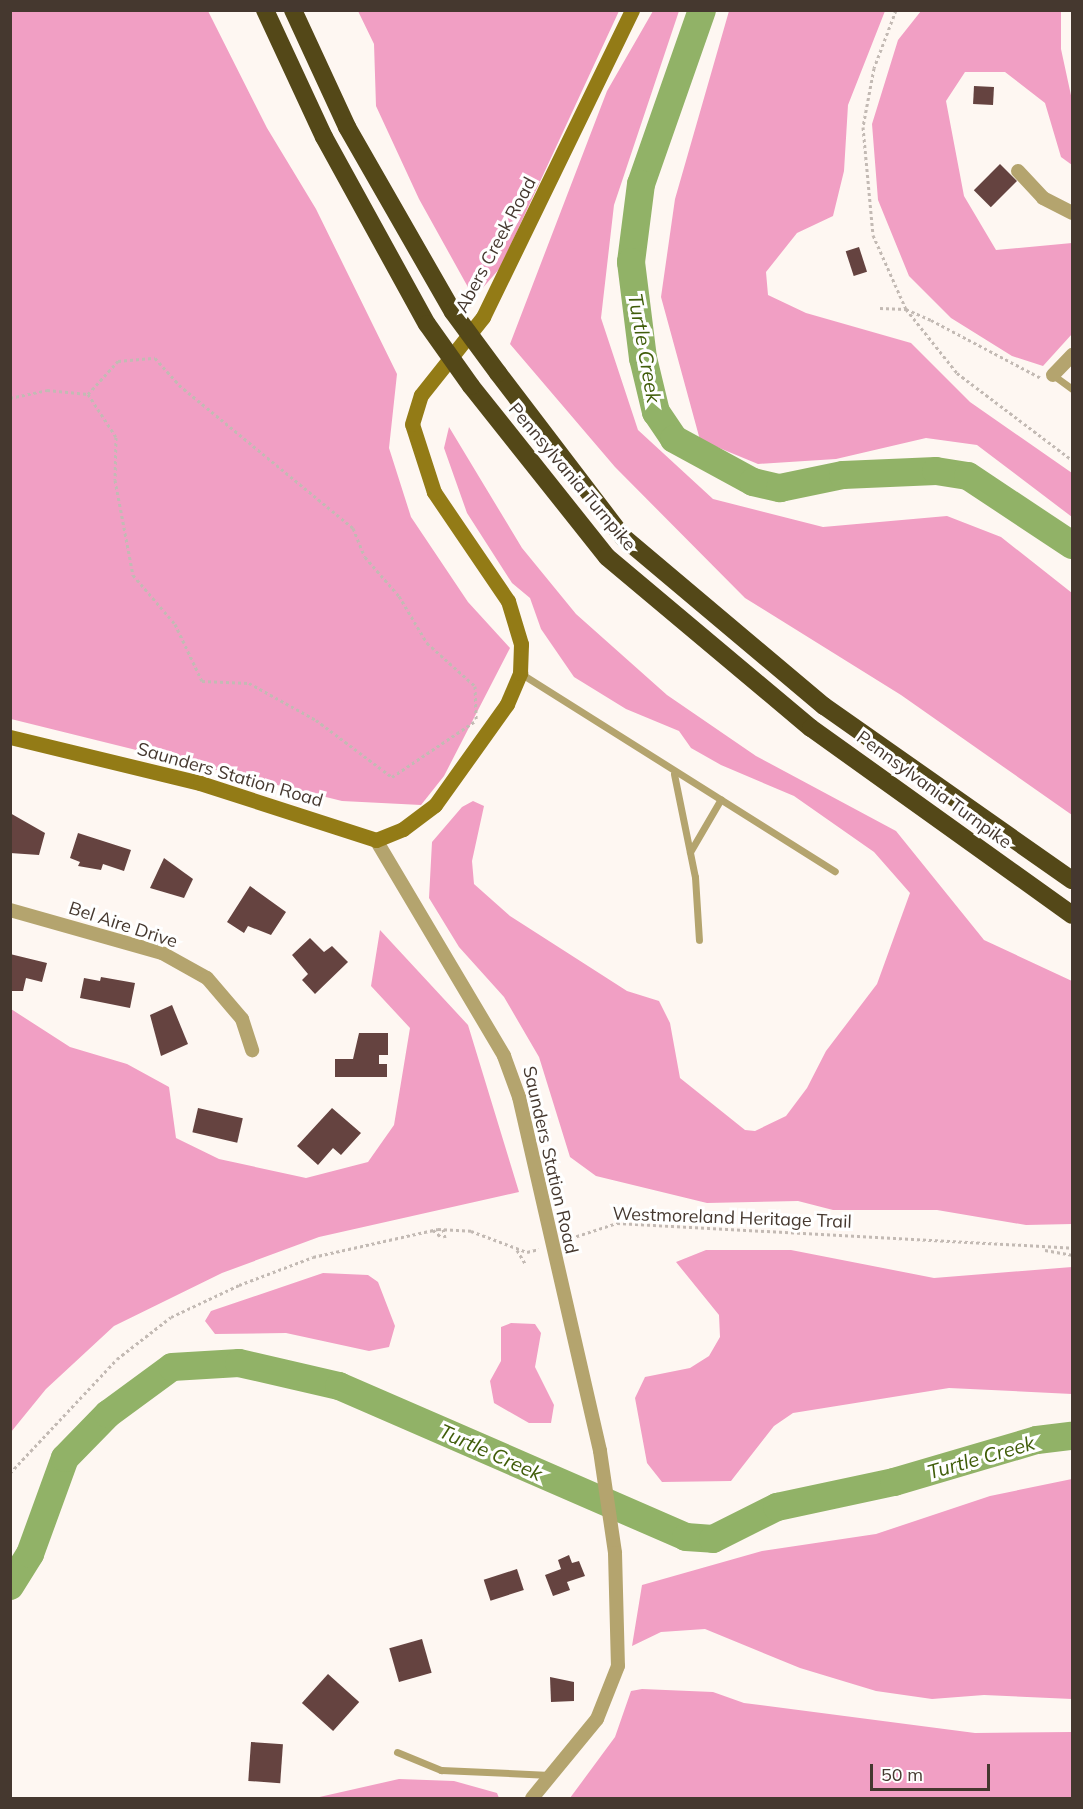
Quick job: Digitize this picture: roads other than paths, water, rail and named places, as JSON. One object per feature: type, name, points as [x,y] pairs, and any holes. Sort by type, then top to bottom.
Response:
[{"type":"highway","name":"Pennsylvania Turnpike","points":[[265,10],[324,137],[427,324],[471,386],[608,557],[811,728],[1072,915]]},
{"type":"highway","name":"Pennsylvania Turnpike","points":[[293,10],[347,127],[453,312],[623,537],[824,706],[1072,880]]},
{"type":"street","name":"Abers Creek Road","points":[[376,840],[403,829],[435,805],[507,704],[520,673],[521,644],[508,601],[434,492],[412,424],[421,395],[483,317],[632,10]]},
{"type":"street","points":[[1018,171],[1043,198],[1072,213]]},
{"type":"street","points":[[1053,375],[1072,355]]},
{"type":"street","name":"Saunders Station Road","points":[[10,737],[200,783],[376,840],[504,1056],[519,1097],[550,1246],[600,1451],[615,1553],[618,1666],[610,1694],[552,1775],[532,1798]]},
{"type":"street","name":"Bel Aire Drive","points":[[10,910],[162,953],[207,978],[242,1019],[252,1050]]},
{"type":"lane","points":[[1053,375],[1072,389]]},
{"type":"lane","points":[[520,673],[674,774],[721,800],[835,871]]},
{"type":"lane","points":[[674,774],[690,852],[699,940]]},
{"type":"lane","points":[[690,852],[721,800]]},
{"type":"lane","points":[[398,1752],[441,1770],[552,1775]]},
{"type":"waterway","name":"Turtle Creek","points":[[702,10],[641,184],[631,262],[643,358],[656,412],[674,439],[753,482],[780,488],[843,475],[936,471],[968,476],[1072,545]]},
{"type":"waterway","name":"Turtle Creek","points":[[10,1586],[30,1554],[65,1458],[108,1414],[172,1367],[239,1363],[339,1386],[686,1537],[713,1539],[777,1507],[894,1482],[1037,1440],[1072,1436]]}]
